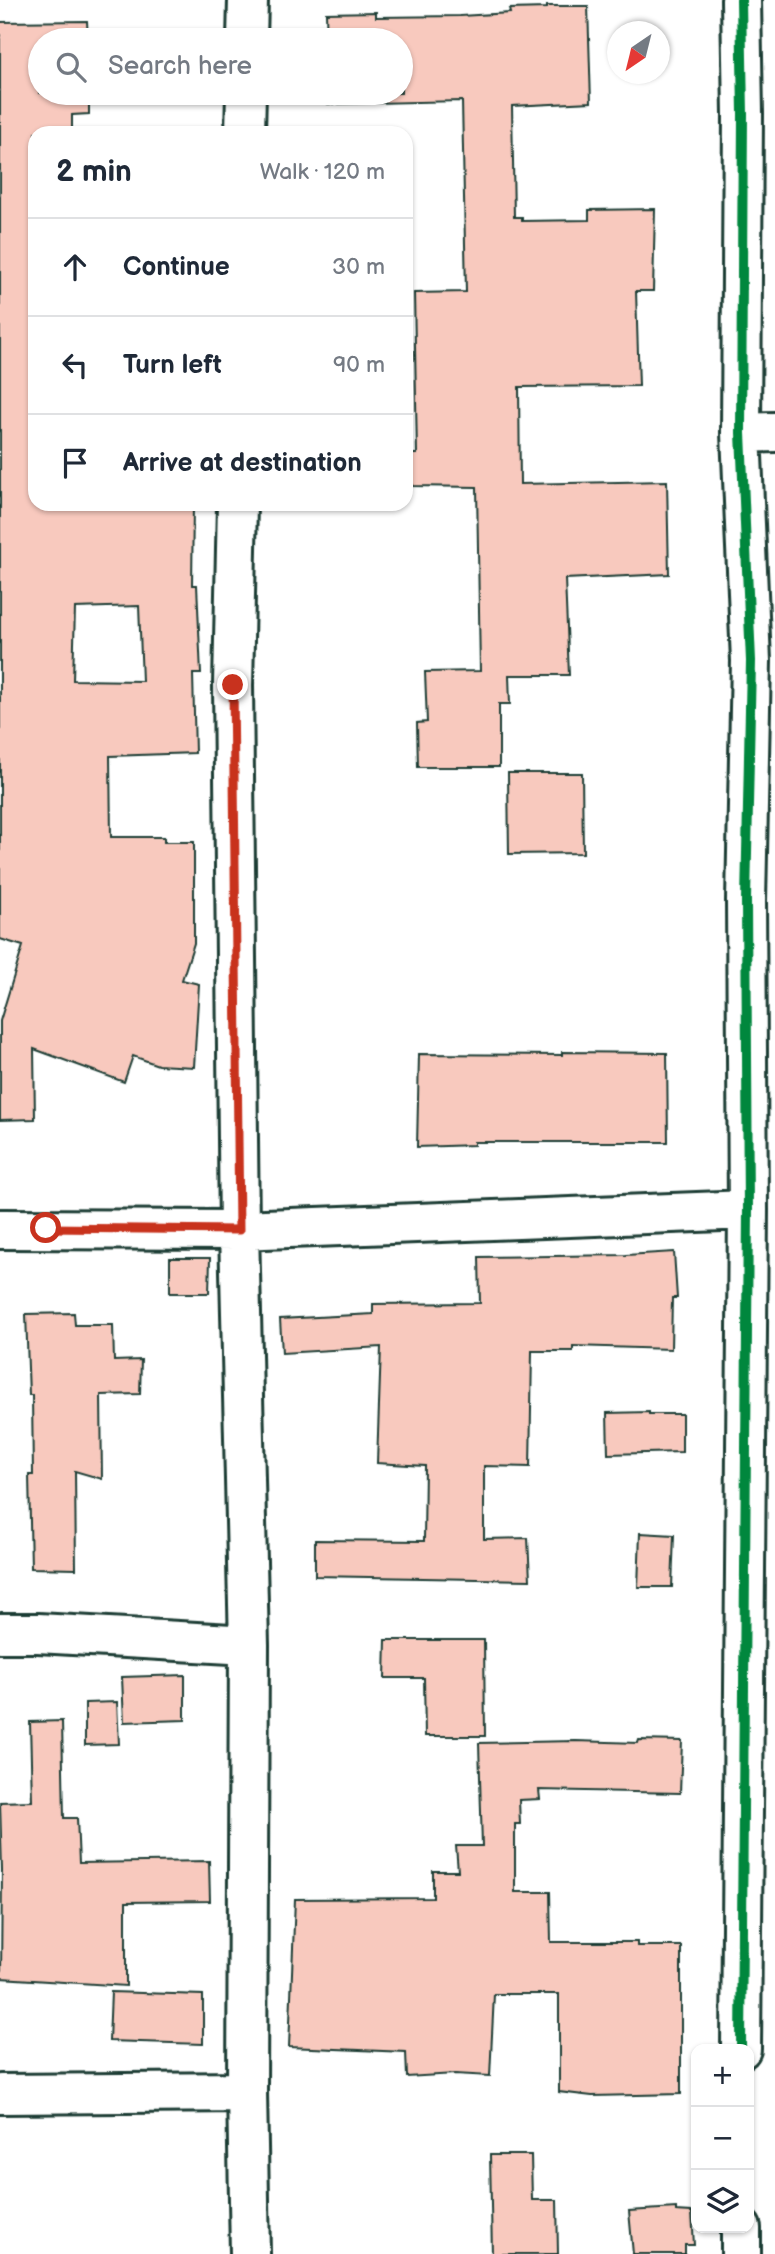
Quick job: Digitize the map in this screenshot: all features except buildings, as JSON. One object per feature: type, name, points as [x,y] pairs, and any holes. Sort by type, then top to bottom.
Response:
[{"type":"street","points":[[247,28],[248,0]]},
{"type":"street","points":[[741,0],[743,114],[758,433],[751,660],[760,901],[748,1210],[741,2044]]},
{"type":"street","points":[[245,126],[246,105]]},
{"type":"street","points":[[237,511],[233,685],[239,1230],[249,1644],[247,2092],[250,2254]]},
{"type":"street","points":[[0,1229],[239,1230],[748,1210]]},
{"type":"street","points":[[0,1633],[249,1644]]},
{"type":"street","points":[[0,2094],[247,2092]]},
{"type":"street","points":[[741,2233],[741,2254]]},
{"type":"cycle path","points":[[741,0],[741,433],[751,661],[746,901],[748,1210],[741,2044]]},
{"type":"route","points":[[46,1228],[239,1230],[233,685]]}]
